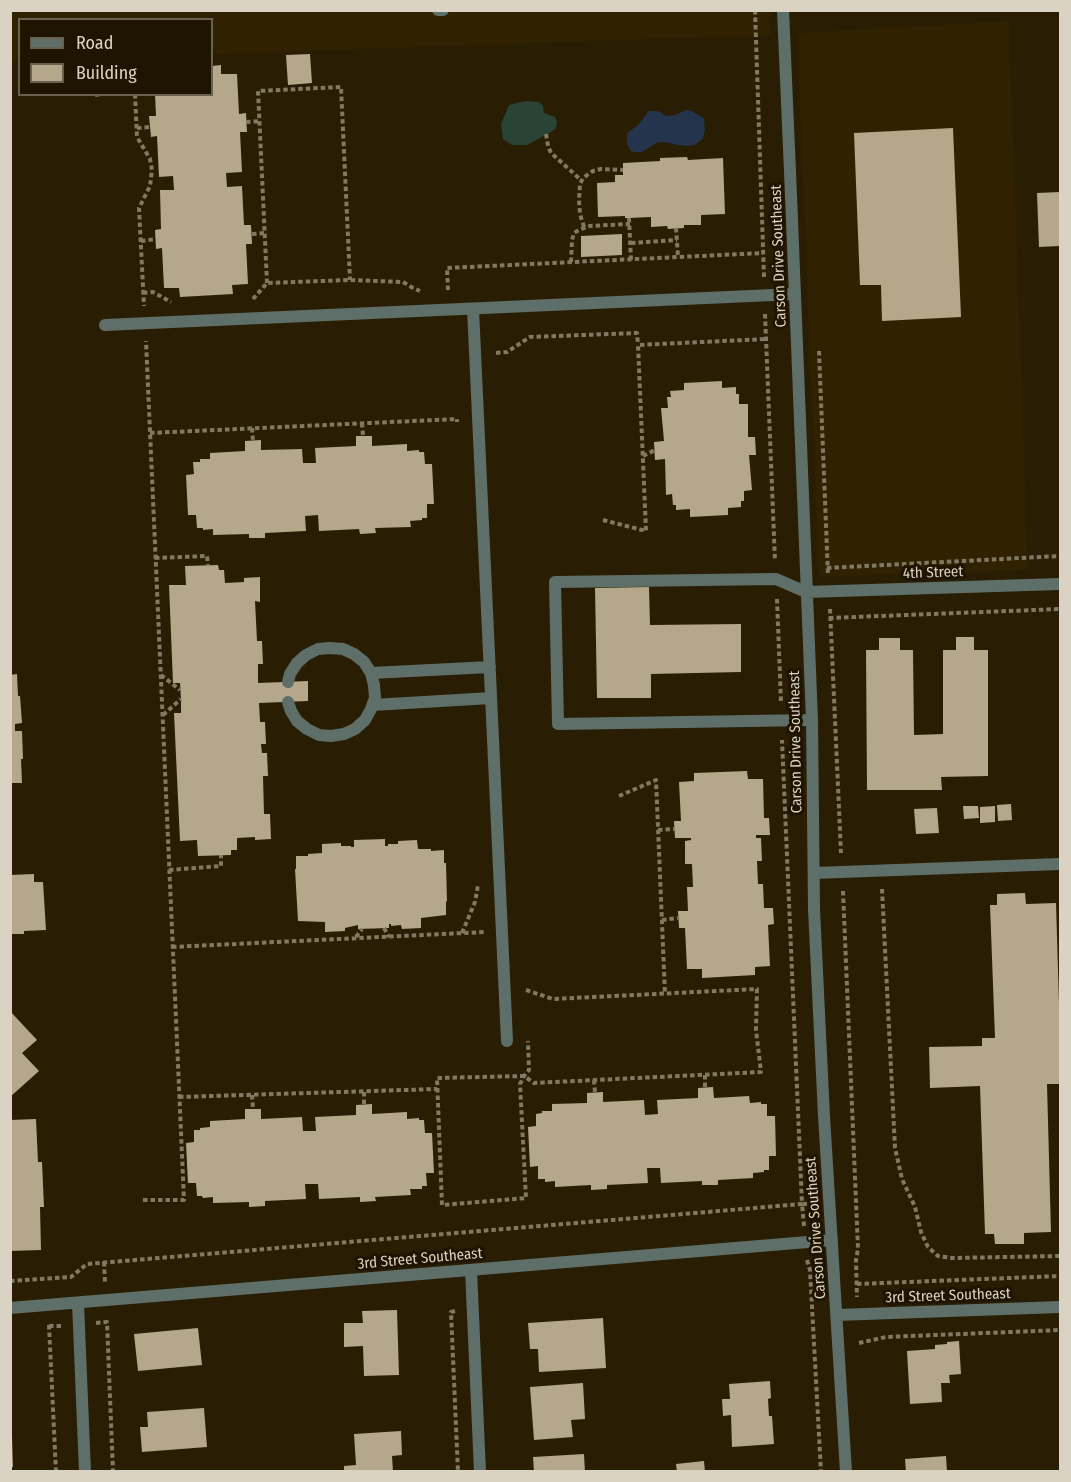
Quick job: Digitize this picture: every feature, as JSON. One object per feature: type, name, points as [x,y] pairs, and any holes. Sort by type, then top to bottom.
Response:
[{"type":"street","points":[[438,10],[443,10]]},
{"type":"street","name":"Carson Drive Southeast","points":[[783,10],[812,720],[814,921],[846,1472]]},
{"type":"street","points":[[105,325],[795,294]]},
{"type":"street","points":[[473,309],[507,1041]]},
{"type":"street","points":[[806,592],[776,579],[555,582],[558,724],[812,720]]},
{"type":"street","name":"4th Street","points":[[806,592],[1060,584]]},
{"type":"street","points":[[288,682],[297,663],[306,655],[318,649],[343,649],[354,654],[371,673],[375,698],[364,720],[355,729],[331,736],[319,735],[307,729],[297,721],[288,702]]},
{"type":"street","points":[[371,673],[490,667]]},
{"type":"street","points":[[373,705],[491,698]]},
{"type":"street","points":[[814,873],[1060,864]]},
{"type":"street","name":"3rd Street Southeast","points":[[10,1308],[832,1240]]},
{"type":"street","points":[[471,1270],[480,1472]]},
{"type":"street","points":[[78,1303],[85,1472]]},
{"type":"street","name":"3rd Street Southeast","points":[[837,1315],[1060,1307]]},
{"type":"path","points":[[10,1281],[70,1277],[87,1264],[96,1263],[802,1204],[764,296],[755,10]]},
{"type":"path","points":[[267,283],[258,91],[341,87],[350,280]]},
{"type":"path","points":[[135,96],[137,137],[150,159],[153,170],[150,186],[140,208],[184,1200],[143,1200]]},
{"type":"path","points":[[246,122],[260,121]]},
{"type":"path","points":[[137,128],[150,127]]},
{"type":"path","points":[[546,134],[551,153],[581,180]]},
{"type":"path","points":[[584,227],[579,200],[583,177],[593,171],[623,170]]},
{"type":"path","points":[[629,218],[631,260]]},
{"type":"path","points":[[571,262],[574,233],[584,227],[630,224]]},
{"type":"path","points":[[676,228],[678,257]]},
{"type":"path","points":[[252,234],[265,233]]},
{"type":"path","points":[[141,241],[156,239]]},
{"type":"path","points":[[630,243],[677,240]]},
{"type":"path","points":[[448,290],[447,268],[763,253]]},
{"type":"path","points":[[496,353],[507,352],[530,338],[637,333],[646,531],[603,520]]},
{"type":"path","points":[[638,345],[766,339]]},
{"type":"path","points":[[818,344],[858,1249],[856,1260],[860,1354]]},
{"type":"path","points":[[150,433],[457,419],[457,426]]},
{"type":"path","points":[[362,423],[363,436]]},
{"type":"path","points":[[252,428],[253,441]]},
{"type":"path","points":[[643,456],[655,450]]},
{"type":"path","points":[[805,569],[1060,555]]},
{"type":"path","points":[[155,558],[207,556],[208,565]]},
{"type":"path","points":[[807,619],[1060,609]]},
{"type":"path","points":[[160,675],[180,690]]},
{"type":"path","points":[[162,715],[181,699]]},
{"type":"path","points":[[619,796],[656,780],[665,994]]},
{"type":"path","points":[[658,830],[675,828]]},
{"type":"path","points":[[169,870],[221,866],[221,855]]},
{"type":"path","points":[[880,870],[896,1149],[902,1179],[915,1207],[921,1232],[928,1247],[938,1256],[980,1258],[1060,1256]]},
{"type":"path","points":[[462,933],[475,902],[478,877]]},
{"type":"path","points":[[662,920],[678,918]]},
{"type":"path","points":[[384,928],[389,937]]},
{"type":"path","points":[[355,938],[362,929]]},
{"type":"path","points":[[172,947],[502,931]]},
{"type":"path","points":[[525,980],[526,1000]]},
{"type":"path","points":[[526,990],[553,999],[757,989],[756,1030],[761,1072],[534,1083],[524,1076],[437,1078],[442,1205],[525,1198],[520,1084],[524,1076],[529,1070],[528,1040]]},
{"type":"path","points":[[705,1075],[705,1088]]},
{"type":"path","points":[[594,1080],[594,1093]]},
{"type":"path","points":[[179,1097],[438,1089]]},
{"type":"path","points":[[364,1092],[364,1104]]},
{"type":"path","points":[[252,1095],[253,1109]]},
{"type":"path","points":[[857,1284],[1060,1276]]},
{"type":"path","points":[[47,1279],[56,1472]]},
{"type":"path","points":[[859,1343],[886,1337],[1060,1330]]},
{"type":"shaded area","points":[[770,10],[771,35],[213,54],[213,18],[18,18],[18,60],[11,61],[10,11]]},
{"type":"shaded area","points":[[1009,21],[1028,570],[819,577],[797,33]]},
{"type":"green space","points":[[526,101],[539,102],[543,106],[544,113],[555,117],[556,128],[527,145],[512,145],[503,139],[501,124],[509,105]]},
{"type":"water","points":[[686,110],[704,118],[705,130],[699,142],[687,146],[658,142],[642,152],[630,150],[627,133],[638,125],[649,111],[658,111],[666,116]]},
{"type":"building","points":[[310,54],[312,83],[288,85],[286,55]]},
{"type":"building","points":[[221,65],[221,74],[237,74],[239,114],[246,113],[247,132],[240,132],[242,172],[226,173],[227,187],[242,186],[244,225],[251,225],[252,244],[246,244],[248,284],[232,285],[233,294],[180,297],[179,288],[164,288],[162,248],[156,249],[155,230],[161,229],[160,190],[174,190],[173,176],[159,177],[157,136],[151,137],[149,116],[156,116],[155,96],[213,96],[213,66]]},
{"type":"building","points":[[953,128],[961,317],[882,321],[881,285],[860,285],[854,133]]},
{"type":"building","points":[[687,157],[688,160],[723,158],[725,214],[701,215],[701,225],[684,225],[684,228],[668,229],[667,226],[651,227],[651,217],[598,217],[597,183],[615,182],[615,175],[623,175],[623,163]]},
{"type":"building","points":[[1060,192],[1060,246],[1039,247],[1037,193]]},
{"type":"building","points":[[622,234],[622,255],[581,257],[581,236]]},
{"type":"building","points":[[722,381],[722,388],[736,387],[739,404],[748,404],[748,437],[755,437],[756,455],[749,455],[752,490],[744,491],[744,501],[741,501],[741,507],[728,508],[728,515],[690,517],[690,509],[676,510],[672,494],[666,495],[665,459],[655,460],[654,442],[664,441],[661,408],[668,408],[667,397],[671,397],[670,391],[684,390],[684,383]]},
{"type":"building","points":[[356,436],[372,436],[372,446],[407,444],[407,451],[424,452],[425,464],[432,464],[434,504],[427,504],[427,518],[410,521],[411,527],[375,528],[376,533],[360,534],[359,529],[319,531],[318,515],[305,516],[306,531],[265,533],[265,538],[249,538],[249,534],[213,535],[213,529],[197,528],[196,515],[188,515],[186,475],[194,474],[193,462],[210,459],[210,453],[245,451],[245,441],[261,440],[261,450],[302,449],[303,463],[316,463],[315,448],[356,446]]},
{"type":"building","points":[[218,565],[219,570],[224,570],[225,583],[244,582],[244,578],[260,577],[260,602],[255,601],[257,641],[262,641],[263,664],[258,664],[258,683],[308,681],[308,701],[259,703],[260,722],[265,722],[266,744],[261,744],[262,753],[267,753],[268,776],[263,776],[264,814],[270,814],[271,839],[237,838],[237,850],[231,850],[231,855],[198,856],[197,840],[180,841],[174,713],[181,713],[181,699],[180,683],[173,683],[169,585],[186,585],[185,566]]},
{"type":"building","points":[[649,587],[650,625],[741,624],[741,672],[651,674],[651,698],[597,698],[595,588]]},
{"type":"building","points":[[956,637],[974,637],[974,650],[988,650],[988,776],[941,777],[942,790],[867,790],[866,650],[879,650],[879,638],[900,638],[900,650],[913,650],[914,735],[943,734],[943,650],[956,650]]},
{"type":"building","points":[[17,674],[22,723],[15,724],[15,731],[22,731],[22,783],[10,783],[10,675]]},
{"type":"building","points":[[747,771],[748,779],[763,779],[764,818],[769,818],[770,835],[756,835],[756,838],[761,838],[762,861],[757,861],[758,884],[763,884],[764,908],[773,908],[774,924],[768,925],[770,966],[755,967],[755,975],[702,978],[702,969],[687,969],[685,928],[679,928],[678,911],[688,911],[687,887],[693,887],[692,864],[685,864],[685,841],[691,838],[675,838],[674,821],[681,821],[679,782],[694,781],[694,773]]},
{"type":"building","points":[[1011,804],[1012,820],[998,821],[997,805]]},
{"type":"building","points":[[963,806],[978,806],[979,818],[964,819]]},
{"type":"building","points":[[995,806],[995,822],[980,823],[980,807]]},
{"type":"building","points":[[937,808],[939,833],[916,834],[914,809]]},
{"type":"building","points":[[385,839],[385,846],[398,844],[398,841],[417,840],[418,849],[444,850],[446,915],[421,918],[421,928],[402,929],[401,925],[391,926],[389,924],[389,928],[358,929],[358,925],[345,928],[345,931],[325,932],[325,922],[298,921],[296,856],[322,853],[322,844],[341,843],[341,846],[354,847],[354,840]]},
{"type":"building","points":[[34,874],[34,882],[43,882],[46,930],[10,934],[10,875]]},
{"type":"building","points":[[1025,893],[1026,904],[1056,903],[1060,1084],[1047,1084],[1051,1232],[1024,1233],[1024,1244],[995,1244],[994,1234],[985,1234],[980,1086],[930,1088],[929,1047],[982,1046],[982,1038],[995,1038],[990,905],[997,905],[997,894]]},
{"type":"building","points":[[10,1011],[37,1040],[22,1053],[39,1071],[10,1097]]},
{"type":"building","points":[[713,1087],[714,1098],[749,1096],[750,1103],[767,1104],[767,1116],[775,1116],[776,1156],[769,1156],[769,1170],[753,1173],[753,1178],[718,1180],[718,1185],[702,1185],[702,1181],[661,1183],[660,1168],[647,1168],[648,1183],[607,1185],[607,1189],[591,1190],[591,1185],[555,1187],[555,1181],[545,1182],[545,1179],[538,1179],[538,1166],[530,1167],[528,1127],[536,1126],[536,1114],[542,1111],[552,1111],[552,1104],[587,1103],[587,1093],[603,1092],[603,1102],[644,1100],[645,1115],[658,1114],[657,1100],[698,1098],[698,1088]]},
{"type":"building","points":[[372,1104],[372,1114],[407,1112],[407,1119],[424,1120],[425,1133],[432,1133],[434,1173],[426,1173],[427,1186],[422,1186],[422,1189],[410,1189],[411,1195],[375,1197],[376,1201],[360,1202],[360,1197],[319,1199],[318,1184],[305,1184],[306,1199],[265,1201],[265,1206],[249,1207],[249,1202],[213,1203],[213,1197],[197,1196],[196,1183],[188,1183],[186,1143],[194,1142],[194,1130],[210,1127],[210,1121],[245,1119],[245,1109],[261,1109],[261,1119],[302,1117],[303,1131],[316,1131],[315,1117],[356,1115],[356,1105]]},
{"type":"building","points":[[36,1119],[38,1162],[42,1162],[44,1207],[40,1207],[41,1250],[10,1251],[10,1120]]},
{"type":"building","points":[[397,1310],[399,1375],[364,1376],[363,1346],[344,1347],[344,1323],[363,1323],[362,1311]]},
{"type":"building","points":[[603,1318],[606,1368],[539,1372],[538,1349],[530,1349],[528,1323]]},
{"type":"building","points":[[198,1328],[202,1365],[138,1371],[134,1334]]},
{"type":"building","points":[[959,1341],[961,1374],[949,1375],[950,1383],[941,1383],[942,1402],[910,1404],[907,1351],[935,1349],[935,1345]]},
{"type":"building","points":[[770,1381],[769,1416],[772,1416],[774,1444],[732,1447],[731,1415],[723,1416],[722,1399],[730,1399],[729,1384]]},
{"type":"building","points":[[583,1383],[585,1419],[571,1420],[573,1437],[534,1440],[530,1387]]},
{"type":"building","points":[[204,1408],[207,1447],[142,1452],[140,1427],[148,1427],[147,1412]]},
{"type":"building","points":[[401,1431],[402,1455],[392,1456],[393,1472],[344,1472],[344,1466],[356,1465],[354,1434]]},
{"type":"building","points":[[10,1436],[12,1436],[13,1467],[10,1468]]},
{"type":"building","points":[[584,1454],[585,1472],[534,1472],[533,1457]]},
{"type":"building","points":[[946,1456],[947,1472],[906,1472],[905,1459]]},
{"type":"building","points":[[704,1461],[705,1472],[677,1472],[676,1464]]}]
